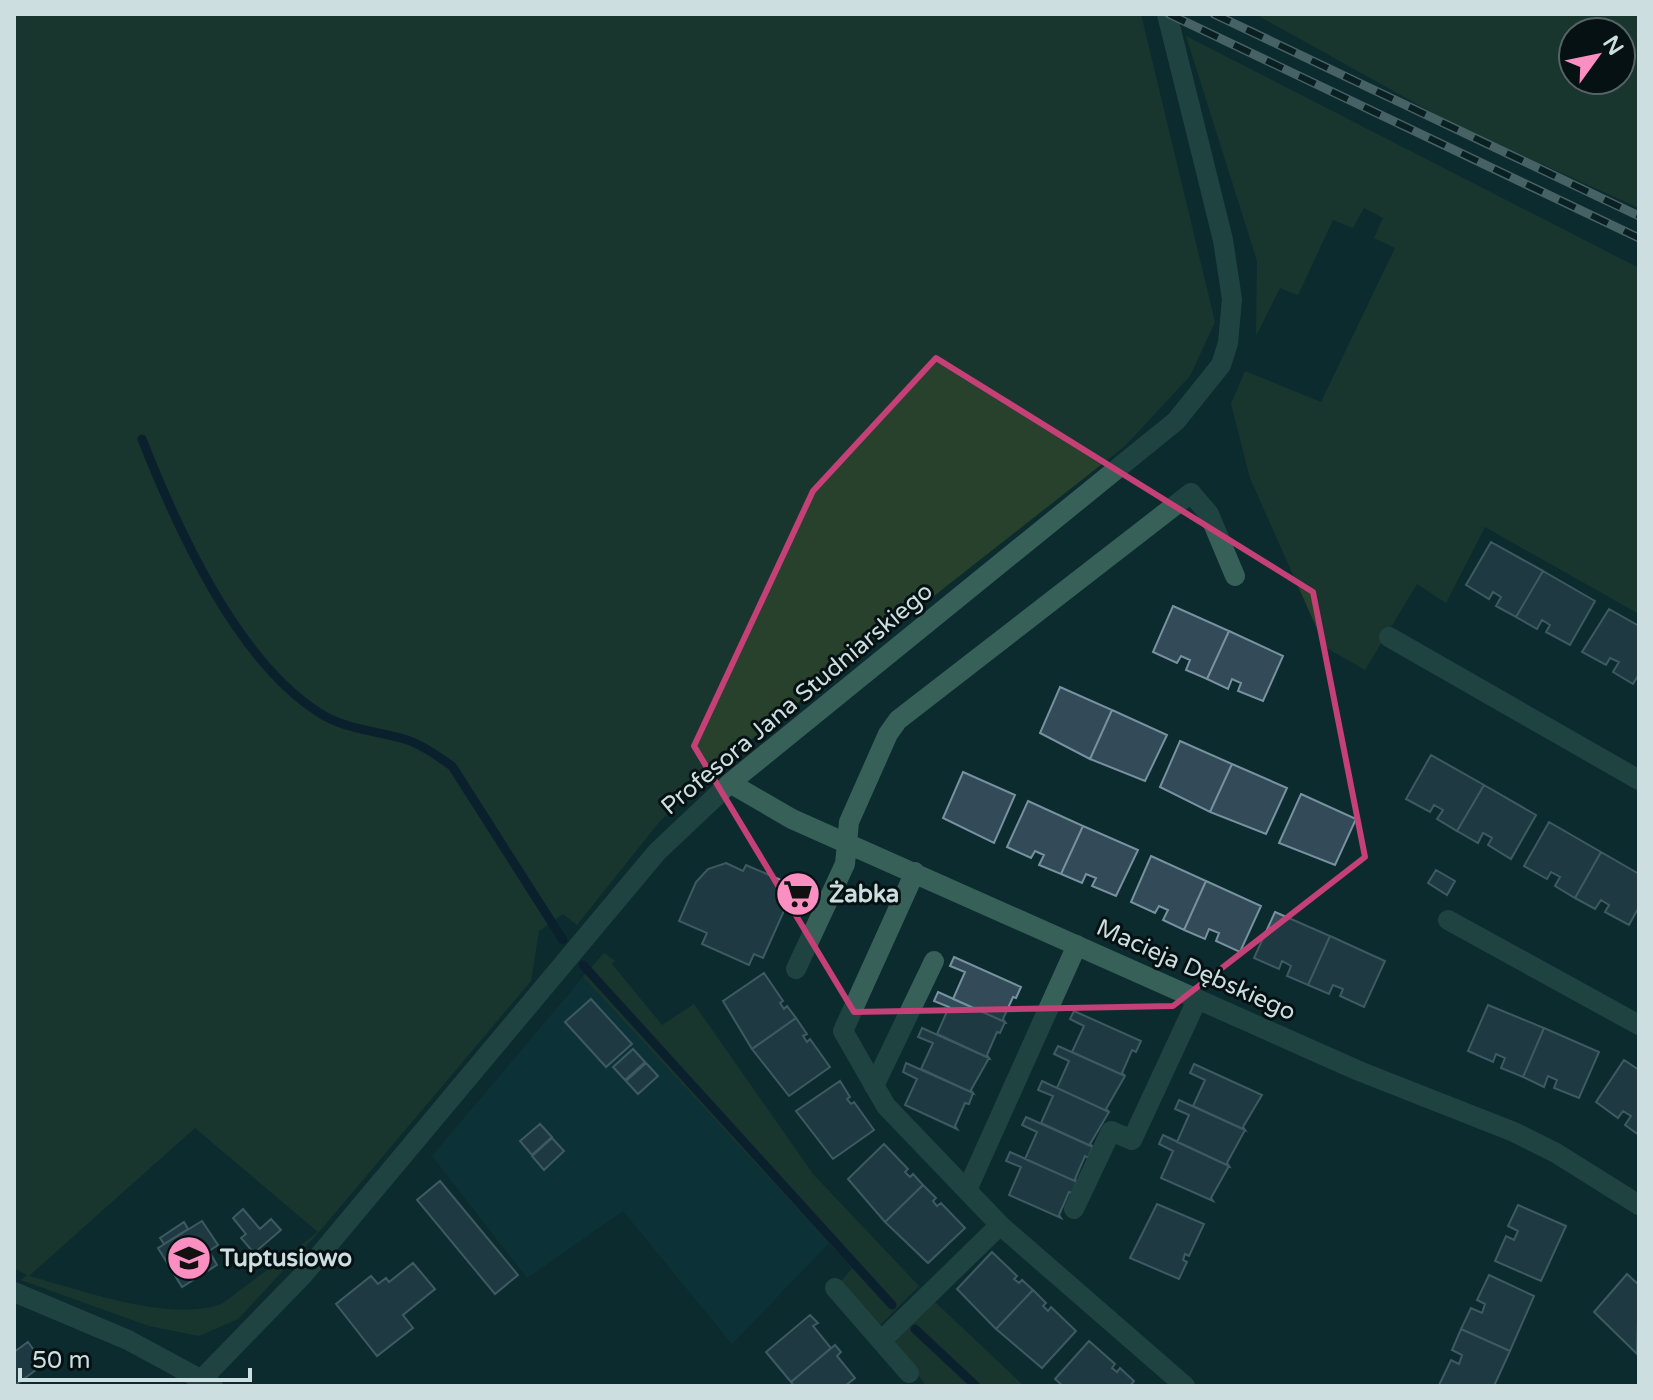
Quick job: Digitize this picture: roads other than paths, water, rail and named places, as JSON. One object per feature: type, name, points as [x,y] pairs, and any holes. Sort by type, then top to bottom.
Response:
[{"type":"street","name":"Profesora Jana Studniarskiego","points":[[207,1382],[303,1275],[657,852],[730,783],[1178,420],[1221,365],[1228,343],[1231,277],[1167,14]]},
{"type":"street","points":[[796,969],[845,864],[849,822],[888,734],[898,720],[1191,493],[1209,514],[1235,576]]},
{"type":"street","points":[[1389,637],[1639,780]]},
{"type":"street","name":"Macieja Dębskiego","points":[[730,783],[792,819],[1197,1000],[1359,1071],[1514,1132],[1556,1153],[1639,1205]]},
{"type":"street","points":[[915,872],[843,1031],[886,1106],[1000,1225],[1185,1386]]},
{"type":"street","points":[[1448,920],[1639,1025]]},
{"type":"street","points":[[967,1190],[1077,945]]},
{"type":"street","points":[[874,1086],[934,961]]},
{"type":"street","points":[[1074,1209],[1111,1131],[1132,1140],[1197,1000]]},
{"type":"street","points":[[881,1341],[1000,1225]]},
{"type":"street","points":[[835,1288],[909,1373]]},
{"type":"street","points":[[14,1292],[128,1340],[207,1382]]},
{"type":"waterway","points":[[142,439],[191,551],[212,589],[261,660],[288,689],[328,718],[411,741],[452,766],[563,940]]},
{"type":"waterway","points":[[583,965],[892,1305]]},
{"type":"waterway","points":[[915,1329],[976,1386]]},
{"type":"railway","points":[[1169,14],[1639,238]]},
{"type":"railway","points":[[1214,14],[1639,216]]},
{"type":"place","name":"Żabka","points":[[798,894]]},
{"type":"place","name":"Tuptusiowo","points":[[189,1258]]}]
